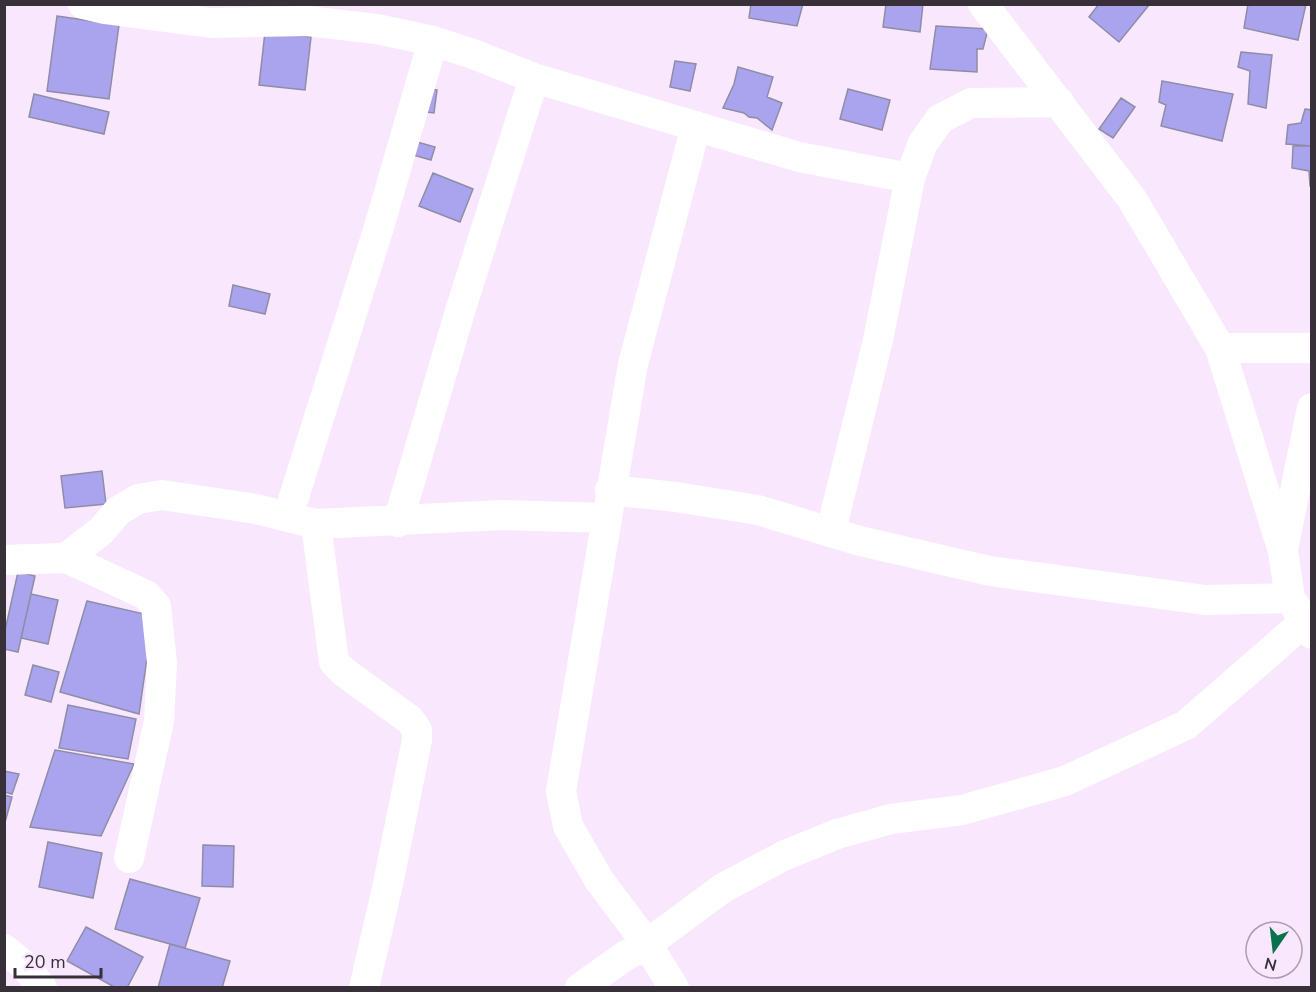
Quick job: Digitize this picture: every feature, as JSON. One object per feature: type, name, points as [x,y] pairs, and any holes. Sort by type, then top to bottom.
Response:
[{"type":"street","points":[[83,4],[104,9],[211,23],[307,21],[377,28],[433,41],[534,78],[799,157],[910,178]]},
{"type":"street","points":[[983,4],[1132,199],[1220,348],[1302,618]]},
{"type":"street","points":[[364,987],[388,884],[417,730],[410,720],[344,672],[334,662],[302,520],[379,227],[433,41]]},
{"type":"street","points":[[398,522],[461,308],[534,78]]},
{"type":"street","points":[[831,531],[878,340],[910,178],[923,143],[940,119],[971,103],[1059,102]]},
{"type":"street","points":[[674,987],[647,944],[599,880],[568,826],[561,791],[633,364],[696,126]]},
{"type":"street","points":[[1220,348],[1311,348]]},
{"type":"street","points":[[1283,551],[1311,408]]},
{"type":"street","points":[[66,558],[101,531],[118,511],[138,499],[162,495],[184,497],[302,520],[398,522],[502,515],[676,497],[758,510],[860,541],[990,571],[1205,600],[1302,618]]},
{"type":"street","points":[[4,560],[66,558],[146,595],[156,606],[162,663],[159,721],[129,858]]},
{"type":"street","points":[[580,987],[647,944],[723,888],[783,856],[837,834],[891,819],[962,810],[1065,781],[1186,725],[1302,618]]},
{"type":"street","points":[[4,949],[25,966],[42,987]]},
{"type":"building","points":[[751,4],[803,4],[797,26],[749,18]]},
{"type":"building","points":[[886,4],[923,4],[920,32],[883,27]]},
{"type":"building","points":[[1099,4],[1149,5],[1119,42],[1089,17]]},
{"type":"building","points":[[1248,4],[1306,4],[1298,40],[1244,28]]},
{"type":"building","points":[[57,16],[119,25],[109,99],[47,91]]},
{"type":"building","points":[[936,26],[988,29],[983,49],[977,49],[977,72],[930,69]]},
{"type":"building","points":[[265,32],[311,37],[305,90],[259,85]]},
{"type":"building","points":[[1241,52],[1272,55],[1266,108],[1248,104],[1250,71],[1238,67]]},
{"type":"building","points":[[675,61],[696,64],[690,91],[670,87]]},
{"type":"building","points":[[738,67],[773,77],[767,97],[782,103],[772,130],[757,118],[723,108],[734,84]]},
{"type":"building","points":[[1162,81],[1233,94],[1222,141],[1161,126],[1166,105],[1159,102]]},
{"type":"building","points":[[421,88],[437,90],[434,113],[418,111]]},
{"type":"building","points":[[848,89],[890,100],[882,130],[840,119]]},
{"type":"building","points":[[34,94],[109,112],[104,134],[29,117]]},
{"type":"building","points":[[1121,98],[1135,107],[1113,138],[1099,129]]},
{"type":"building","points":[[1305,109],[1312,110],[1312,146],[1286,144],[1288,125],[1301,123]]},
{"type":"building","points":[[410,140],[435,147],[431,160],[406,153]]},
{"type":"building","points":[[1293,146],[1312,146],[1312,186],[1310,186],[1309,171],[1292,168]]},
{"type":"building","points":[[433,173],[473,189],[460,222],[419,206]]},
{"type":"building","points":[[233,285],[270,294],[265,314],[229,306]]},
{"type":"building","points":[[102,471],[106,504],[65,508],[61,476]]},
{"type":"building","points":[[18,572],[35,576],[18,652],[4,649],[4,635]]},
{"type":"building","points":[[31,594],[58,600],[48,644],[21,638]]},
{"type":"building","points":[[87,601],[153,616],[139,714],[60,692]]},
{"type":"building","points":[[33,665],[59,672],[51,702],[25,695]]},
{"type":"building","points":[[68,705],[136,719],[128,759],[59,748]]},
{"type":"building","points":[[55,750],[134,764],[101,836],[30,827]]},
{"type":"building","points":[[4,771],[19,774],[12,794],[4,792]]},
{"type":"building","points":[[4,795],[12,797],[4,826]]},
{"type":"building","points":[[48,842],[102,853],[93,898],[39,887]]},
{"type":"building","points":[[203,845],[234,846],[233,887],[202,886]]},
{"type":"building","points":[[130,879],[200,898],[185,948],[115,929]]},
{"type":"building","points":[[86,927],[143,957],[127,988],[116,988],[67,961]]},
{"type":"building","points":[[170,944],[230,961],[222,988],[158,988]]}]
